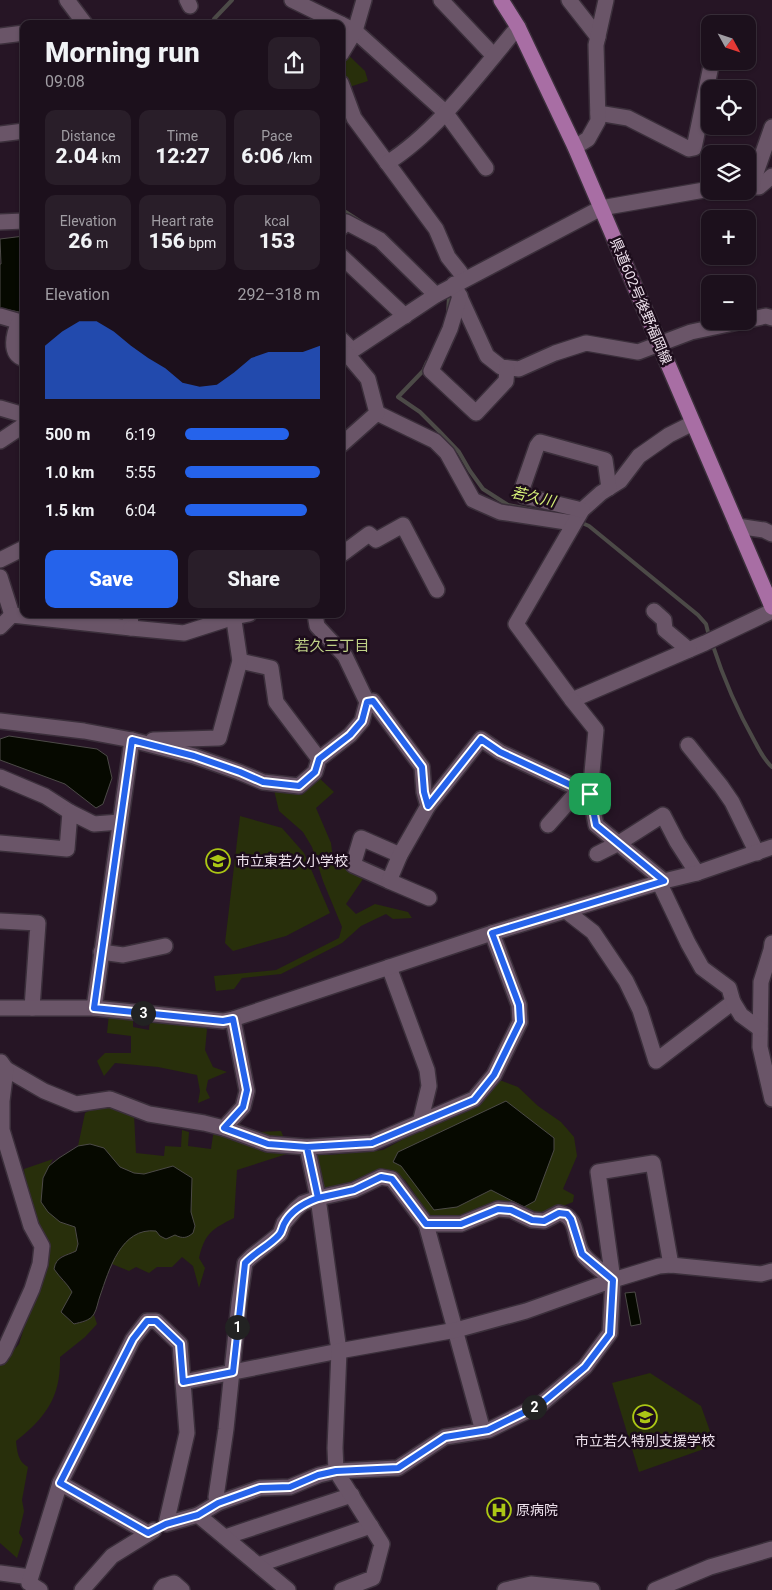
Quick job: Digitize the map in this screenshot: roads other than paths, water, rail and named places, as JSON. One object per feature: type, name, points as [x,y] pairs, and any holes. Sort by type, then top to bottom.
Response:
[{"type":"main road","name":"県道602号後野福岡線","points":[[503,1],[518,27],[575,147],[772,607]]},
{"type":"street","points":[[67,0],[82,20]]},
{"type":"street","points":[[292,0],[311,17]]},
{"type":"street","points":[[364,0],[346,26],[445,112],[486,168]]},
{"type":"street","points":[[441,0],[494,56]]},
{"type":"street","points":[[569,0],[598,38]]},
{"type":"street","points":[[575,147],[588,139],[598,121],[596,45],[606,0]]},
{"type":"street","points":[[387,163],[406,151],[445,112],[518,27]]},
{"type":"street","points":[[0,36],[20,34]]},
{"type":"street","points":[[598,113],[628,118],[689,149],[694,148],[710,70]]},
{"type":"street","points":[[345,94],[354,118],[436,229],[448,258],[460,272],[450,289],[450,329],[431,371],[476,413],[506,381],[507,368]]},
{"type":"street","points":[[756,169],[772,127]]},
{"type":"street","points":[[0,134],[20,132]]},
{"type":"street","points":[[756,187],[759,187],[772,176]]},
{"type":"street","points":[[573,523],[500,512],[473,500],[447,453],[435,441],[377,413],[368,379],[347,354],[450,289],[602,208],[701,191]]},
{"type":"street","points":[[0,222],[20,222]]},
{"type":"street","points":[[345,223],[346,222],[380,240],[450,289],[487,356],[501,367],[519,369],[555,353],[586,343],[638,352],[701,330]]},
{"type":"street","points":[[345,260],[405,316]]},
{"type":"street","points":[[0,316],[20,323]]},
{"type":"street","points":[[756,318],[766,316],[772,318]]},
{"type":"street","points":[[20,324],[14,332],[13,349],[20,358]]},
{"type":"street","points":[[0,408],[20,414]]},
{"type":"street","points":[[345,441],[377,413]]},
{"type":"street","points":[[693,423],[669,435],[639,456],[620,481],[582,510],[516,624],[596,730],[584,792],[596,825],[620,843],[661,881],[688,943],[702,968],[729,988],[733,1002],[741,1015],[760,1029]]},
{"type":"street","points":[[0,441],[20,428]]},
{"type":"street","points":[[582,510],[524,496],[522,489],[540,442],[605,460],[609,488]]},
{"type":"street","points":[[345,552],[368,534],[376,540],[403,525],[437,590]]},
{"type":"street","points":[[738,526],[764,530],[772,534]]},
{"type":"street","points":[[0,560],[20,550]]},
{"type":"street","points":[[0,578],[12,615]]},
{"type":"street","points":[[654,611],[664,620],[665,630],[689,650]]},
{"type":"street","points":[[572,700],[689,650],[772,611]]},
{"type":"street","points":[[0,627],[12,615],[20,615]]},
{"type":"street","points":[[71,618],[130,621],[184,633],[226,618]]},
{"type":"street","points":[[132,740],[219,738],[240,662],[234,618]]},
{"type":"street","points":[[0,721],[84,731],[132,740],[194,756],[263,782],[299,786],[315,772],[319,759],[350,735],[362,721],[367,702],[345,656],[317,626],[316,618]]},
{"type":"street","points":[[240,662],[271,668],[276,702],[319,759]]},
{"type":"street","points":[[367,702],[373,701],[422,767],[424,792],[428,806]]},
{"type":"street","points":[[389,881],[400,855],[428,806],[481,739],[500,752],[584,792]]},
{"type":"street","points":[[94,1008],[132,740]]},
{"type":"street","points":[[688,745],[732,802],[757,852]]},
{"type":"street","points":[[0,777],[45,796],[94,824],[120,822]]},
{"type":"street","points":[[548,825],[584,792]]},
{"type":"street","points":[[0,843],[67,849],[70,812]]},
{"type":"street","points":[[597,854],[620,843],[663,815],[677,842],[697,873]]},
{"type":"street","points":[[400,855],[361,838],[353,865],[428,898]]},
{"type":"street","points":[[0,1008],[94,1008],[223,1021],[233,1019],[492,933],[661,881],[697,873],[772,847]]},
{"type":"street","points":[[566,911],[593,932],[626,981],[640,1010],[656,1061],[733,1002]]},
{"type":"street","points":[[0,922],[38,923],[32,1008]]},
{"type":"street","points":[[3,1065],[44,1091],[76,1104],[110,1099],[150,1114],[224,1128],[268,1144],[307,1147],[372,1143],[474,1100],[494,1075],[520,1022],[519,1005],[492,933]]},
{"type":"street","points":[[772,943],[772,950],[761,982],[760,1029],[760,1047],[772,1099]]},
{"type":"street","points":[[101,952],[123,955],[165,946]]},
{"type":"street","points":[[390,967],[427,1070],[429,1086],[420,1123]]},
{"type":"street","points":[[224,1128],[243,1107],[247,1090],[233,1019]]},
{"type":"street","points":[[0,1357],[32,1289],[40,1264],[42,1246],[31,1226],[2,1130],[3,1065]]},
{"type":"street","points":[[307,1147],[318,1198],[339,1351],[335,1448],[336,1471],[382,1544],[374,1578],[342,1590]]},
{"type":"street","points":[[82,1590],[112,1556],[166,1524],[198,1515],[218,1503],[260,1488],[290,1487],[318,1475],[336,1471],[398,1468],[445,1437],[488,1430],[541,1404],[585,1367],[610,1334],[613,1280],[598,1172],[653,1164],[671,1265]]},
{"type":"street","points":[[218,1503],[216,1497],[245,1263],[280,1234],[284,1223],[296,1208],[303,1203],[354,1190],[381,1177],[392,1179],[426,1224],[483,1430]]},
{"type":"street","points":[[426,1224],[461,1224],[498,1209],[511,1210],[532,1220],[544,1221],[559,1213],[567,1214],[571,1219],[582,1254],[613,1280]]},
{"type":"street","points":[[183,1382],[456,1330],[526,1311],[659,1266],[671,1265],[760,1274],[772,1271]]},
{"type":"street","points":[[40,1590],[29,1583],[30,1577],[60,1483],[133,1339],[147,1321],[156,1321],[180,1344],[187,1432],[166,1524]]},
{"type":"street","points":[[60,1483],[148,1533]]},
{"type":"street","points":[[225,1538],[352,1495]]},
{"type":"street","points":[[198,1515],[288,1590]]},
{"type":"street","points":[[258,1565],[371,1526]]},
{"type":"street","points":[[655,1590],[710,1567],[772,1549]]},
{"type":"street","points":[[0,1573],[30,1577]]},
{"type":"street","points":[[161,1590],[164,1586],[174,1582],[182,1590]]},
{"type":"street","points":[[505,1590],[531,1584],[592,1590]]},
{"type":"waterway","name":"若久川","points":[[214,20],[232,0]]},
{"type":"waterway","name":"若久川","points":[[345,212],[361,222]]},
{"type":"waterway","name":"若久川","points":[[446,294],[449,297],[448,313]]},
{"type":"waterway","name":"若久川","points":[[427,362],[423,371],[398,397],[420,412],[459,452],[483,489],[508,505],[539,511]]},
{"type":"waterway","name":"若久川","points":[[580,522],[589,526],[698,615],[706,624],[709,636]]},
{"type":"waterway","name":"若久川","points":[[712,643],[742,718],[762,755],[772,767]]},
{"type":"place","name":"市立東若久小学校","points":[[218,861]]},
{"type":"place","name":"市立若久特別支援学校","points":[[645,1417]]},
{"type":"place","name":"原病院","points":[[499,1510]]},
{"type":"district","name":"若久三丁目","points":[[332,646]]}]
